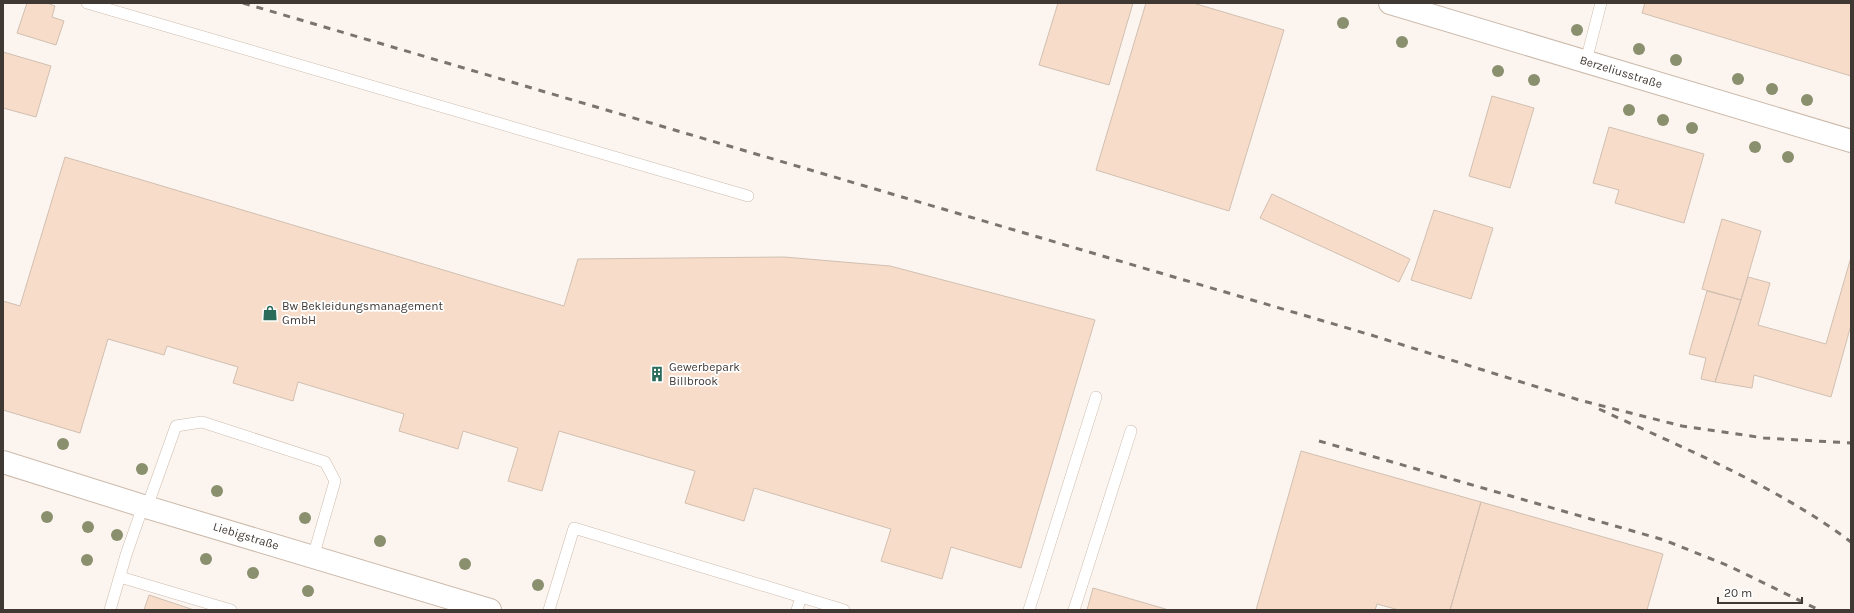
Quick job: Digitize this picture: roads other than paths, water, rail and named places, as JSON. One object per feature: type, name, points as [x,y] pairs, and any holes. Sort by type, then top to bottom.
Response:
[{"type":"main road","name":"Berzeliusstraße","points":[[1390,3],[1851,141]]},
{"type":"main road","name":"Liebigstraße","points":[[3,462],[490,610]]},
{"type":"lane","points":[[87,3],[748,196]]},
{"type":"lane","points":[[1586,62],[1601,3]]},
{"type":"lane","points":[[1029,610],[1096,397]]},
{"type":"lane","points":[[110,610],[145,506],[176,426],[202,422],[325,462],[335,481],[313,557]]},
{"type":"lane","points":[[1074,610],[1131,431]]},
{"type":"lane","points":[[549,610],[574,528],[844,610]]},
{"type":"lane","points":[[120,577],[231,610]]},
{"type":"lane","points":[[797,610],[802,597]]},
{"type":"railway","points":[[243,3],[1371,335],[1579,400],[1682,426],[1764,438],[1851,443]]},
{"type":"railway","points":[[1599,409],[1761,485],[1792,503],[1851,542]]},
{"type":"railway","points":[[1319,441],[1664,540],[1729,566],[1819,610]]},
{"type":"place","name":"Bw Bekleidungsmanagement GmbH","points":[[270,313]]},
{"type":"place","name":"Gewerbepark Billbrook","points":[[657,374]]}]
